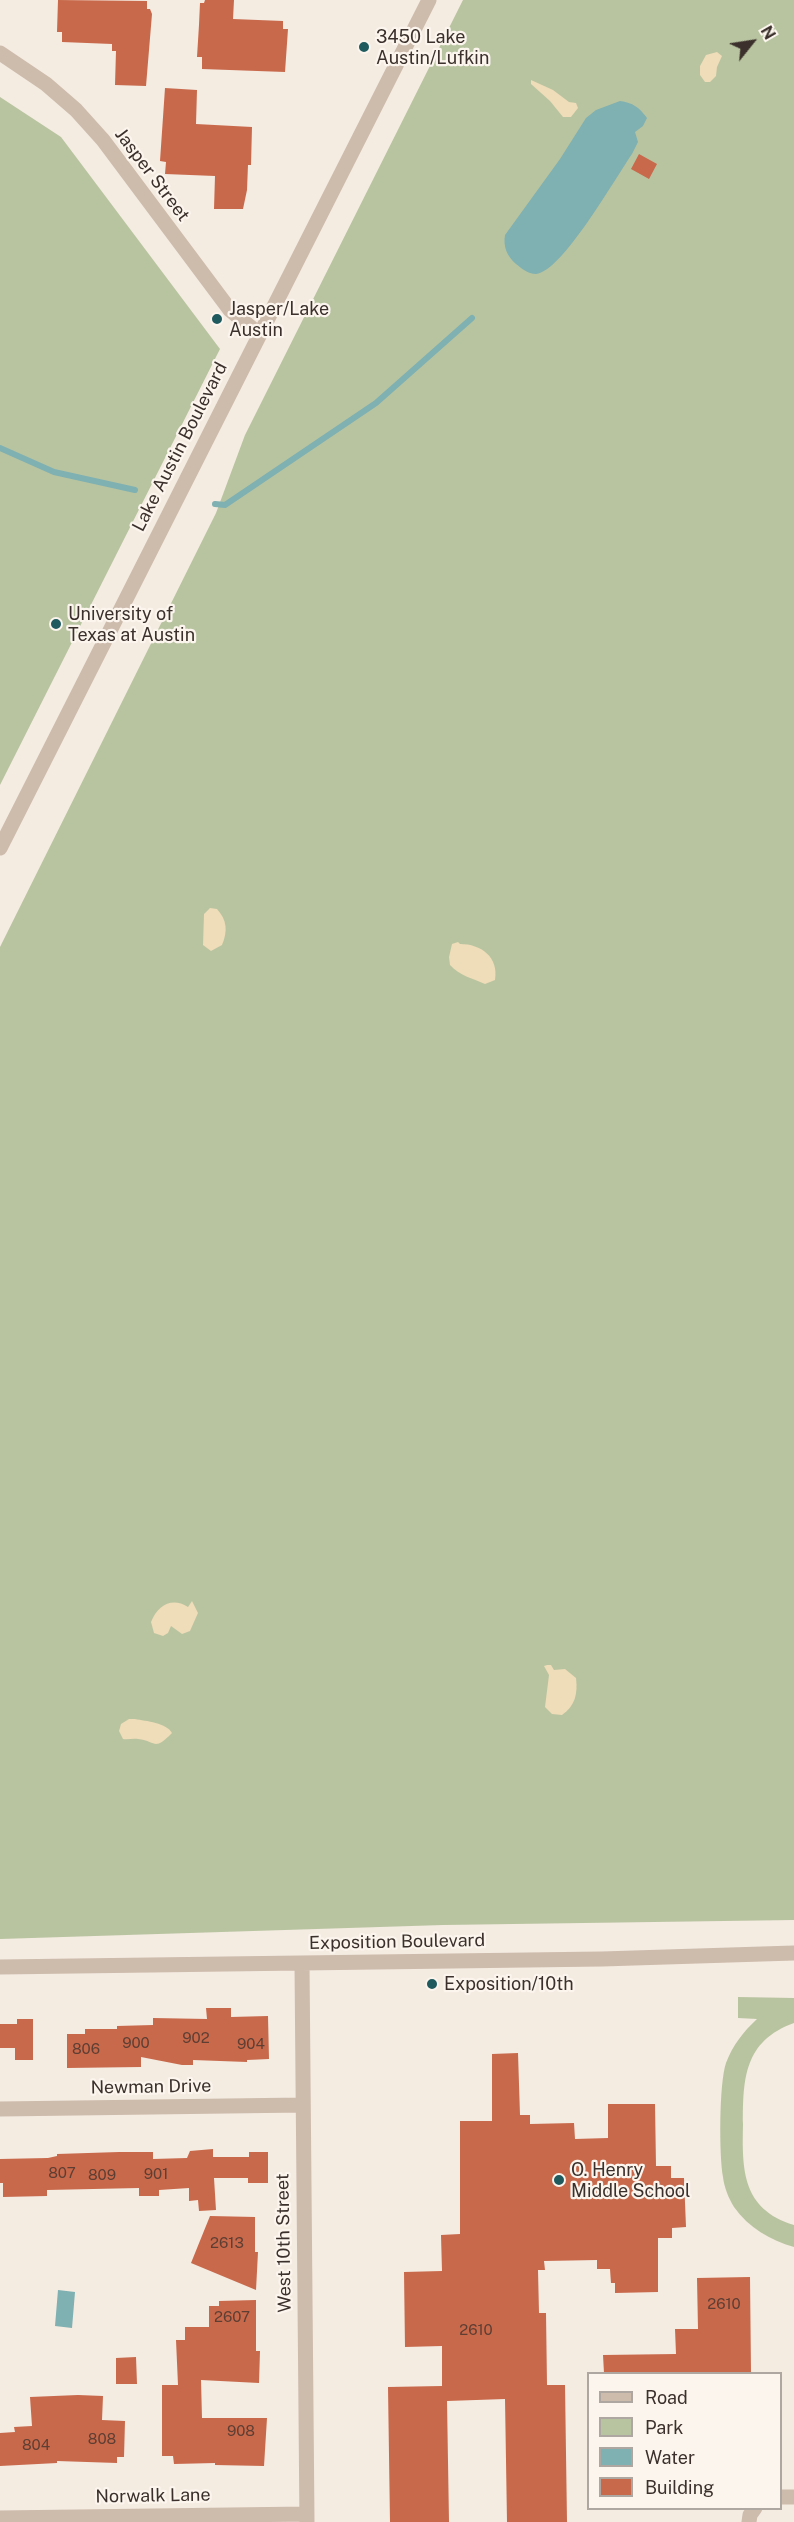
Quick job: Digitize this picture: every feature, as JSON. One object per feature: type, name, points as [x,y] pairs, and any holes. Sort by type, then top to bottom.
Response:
[{"type":"street","name":"Lake Austin Boulevard","points":[[0,848],[429,0]]},
{"type":"street","name":"Jasper Street","points":[[0,53],[46,84],[76,110],[103,140],[230,310],[259,334]]},
{"type":"street","name":"Exposition Boulevard","points":[[0,1967],[302,1964],[794,1953]]},
{"type":"street","name":"West 10th Street","points":[[302,1964],[307,2518]]},
{"type":"street","name":"Newman Drive","points":[[0,2109],[303,2105]]},
{"type":"street","name":"Norwalk Lane","points":[[0,2518],[307,2518]]},
{"type":"green space","points":[[463,0],[794,0],[794,1920],[443,1925],[0,1939],[0,947],[216,513],[245,435]]},
{"type":"green space","points":[[0,97],[61,137],[220,349],[0,785]]},
{"type":"green space","points":[[738,1997],[794,1998],[794,2023],[765,2040],[750,2063],[744,2092],[743,2157],[749,2186],[755,2198],[764,2209],[777,2218],[794,2225],[794,2247],[768,2237],[746,2221],[734,2207],[724,2185],[720,2137],[724,2073],[735,2045],[757,2019],[738,2018]]},
{"type":"sand","points":[[717,52],[722,56],[716,76],[710,82],[705,82],[700,75],[700,66],[706,55]]},
{"type":"sand","points":[[531,80],[553,90],[569,102],[576,103],[578,108],[571,117],[563,117],[550,101],[531,84]]},
{"type":"sand","points":[[210,908],[217,909],[220,913],[226,930],[222,945],[211,951],[203,945],[204,914]]},
{"type":"sand","points":[[458,942],[475,946],[487,953],[494,965],[495,980],[485,984],[462,974],[450,965],[452,944]]},
{"type":"sand","points":[[192,1601],[198,1613],[190,1631],[182,1634],[171,1626],[168,1633],[163,1636],[154,1633],[151,1622],[157,1611],[171,1603],[188,1607]]},
{"type":"sand","points":[[551,1665],[554,1670],[565,1669],[576,1678],[575,1699],[562,1715],[552,1714],[545,1707],[549,1675],[544,1666]]},
{"type":"sand","points":[[129,1719],[161,1725],[172,1733],[158,1744],[138,1739],[123,1739],[119,1731],[121,1724]]},
{"type":"water","points":[[620,101],[635,106],[647,118],[643,126],[635,132],[638,142],[632,154],[588,222],[560,258],[547,269],[536,274],[530,273],[510,258],[505,247],[505,235],[560,159],[586,118],[596,110]]},
{"type":"water","points":[[58,2290],[75,2292],[72,2328],[55,2326]]},
{"type":"building","points":[[58,0],[147,1],[147,9],[150,9],[152,14],[146,86],[115,85],[116,51],[112,51],[112,44],[62,42],[62,32],[57,32]]},
{"type":"building","points":[[205,0],[234,0],[233,19],[283,21],[283,29],[288,29],[285,72],[202,69],[202,57],[197,57],[200,3],[204,3]]},
{"type":"building","points":[[165,88],[197,90],[196,124],[252,127],[251,165],[248,165],[247,190],[243,209],[214,209],[215,176],[165,174],[166,162],[160,161]]},
{"type":"building","points":[[639,154],[657,164],[649,179],[631,169]]},
{"type":"building","points":[[206,2008],[231,2008],[231,2017],[268,2016],[269,2059],[247,2060],[247,2062],[193,2060],[193,2065],[182,2065],[141,2057],[141,2067],[67,2068],[67,2034],[85,2034],[85,2029],[117,2029],[117,2026],[153,2025],[153,2018],[207,2019]]},
{"type":"building","points":[[17,2019],[33,2019],[33,2060],[15,2060],[15,2048],[0,2048],[0,2024],[17,2024]]},
{"type":"building","points":[[518,2053],[520,2115],[530,2115],[530,2124],[574,2123],[575,2139],[608,2138],[608,2104],[655,2104],[656,2166],[671,2166],[671,2178],[684,2178],[686,2227],[672,2228],[672,2238],[658,2238],[658,2292],[615,2293],[615,2283],[611,2283],[610,2269],[597,2269],[597,2260],[544,2261],[545,2270],[538,2270],[539,2313],[546,2313],[547,2385],[565,2385],[567,2522],[507,2522],[505,2399],[447,2401],[449,2522],[390,2522],[388,2387],[442,2386],[442,2346],[405,2347],[404,2272],[442,2271],[441,2235],[460,2234],[460,2121],[492,2121],[492,2054]]},
{"type":"building","points":[[213,2149],[213,2157],[249,2157],[249,2152],[268,2152],[268,2183],[248,2183],[248,2178],[214,2178],[216,2210],[199,2211],[198,2200],[189,2201],[189,2188],[159,2190],[159,2196],[139,2196],[139,2188],[47,2190],[47,2196],[3,2197],[3,2183],[0,2183],[0,2159],[48,2158],[57,2156],[57,2154],[119,2152],[153,2152],[153,2159],[187,2158],[190,2151]]},
{"type":"building","points":[[210,2216],[255,2217],[255,2252],[258,2252],[256,2290],[191,2263]]},
{"type":"building","points":[[750,2277],[751,2372],[604,2372],[603,2355],[676,2354],[675,2329],[698,2329],[697,2278]]},
{"type":"building","points":[[256,2300],[256,2351],[260,2351],[259,2383],[201,2380],[202,2418],[267,2418],[264,2466],[215,2465],[215,2463],[174,2464],[173,2456],[162,2456],[162,2385],[178,2385],[176,2340],[185,2340],[185,2327],[209,2327],[209,2306],[219,2306],[219,2301]]},
{"type":"building","points":[[136,2357],[137,2384],[116,2384],[116,2358]]},
{"type":"building","points":[[103,2396],[102,2420],[125,2421],[124,2457],[117,2457],[117,2463],[57,2461],[57,2463],[0,2466],[0,2433],[15,2432],[14,2427],[32,2426],[30,2397]]},
{"type":"waterway","points":[[215,504],[225,505],[376,403],[472,318]]},
{"type":"waterway","points":[[0,448],[54,472],[135,490]]},
{"type":"place","name":"3450 Lake Austin/Lufkin","points":[[364,47]]},
{"type":"place","name":"Jasper/Lake Austin","points":[[217,319]]},
{"type":"place","name":"University of Texas at Austin","points":[[56,624]]},
{"type":"place","name":"Exposition/10th","points":[[432,1984]]},
{"type":"place","name":"O. Henry Middle School","points":[[559,2180]]}]
